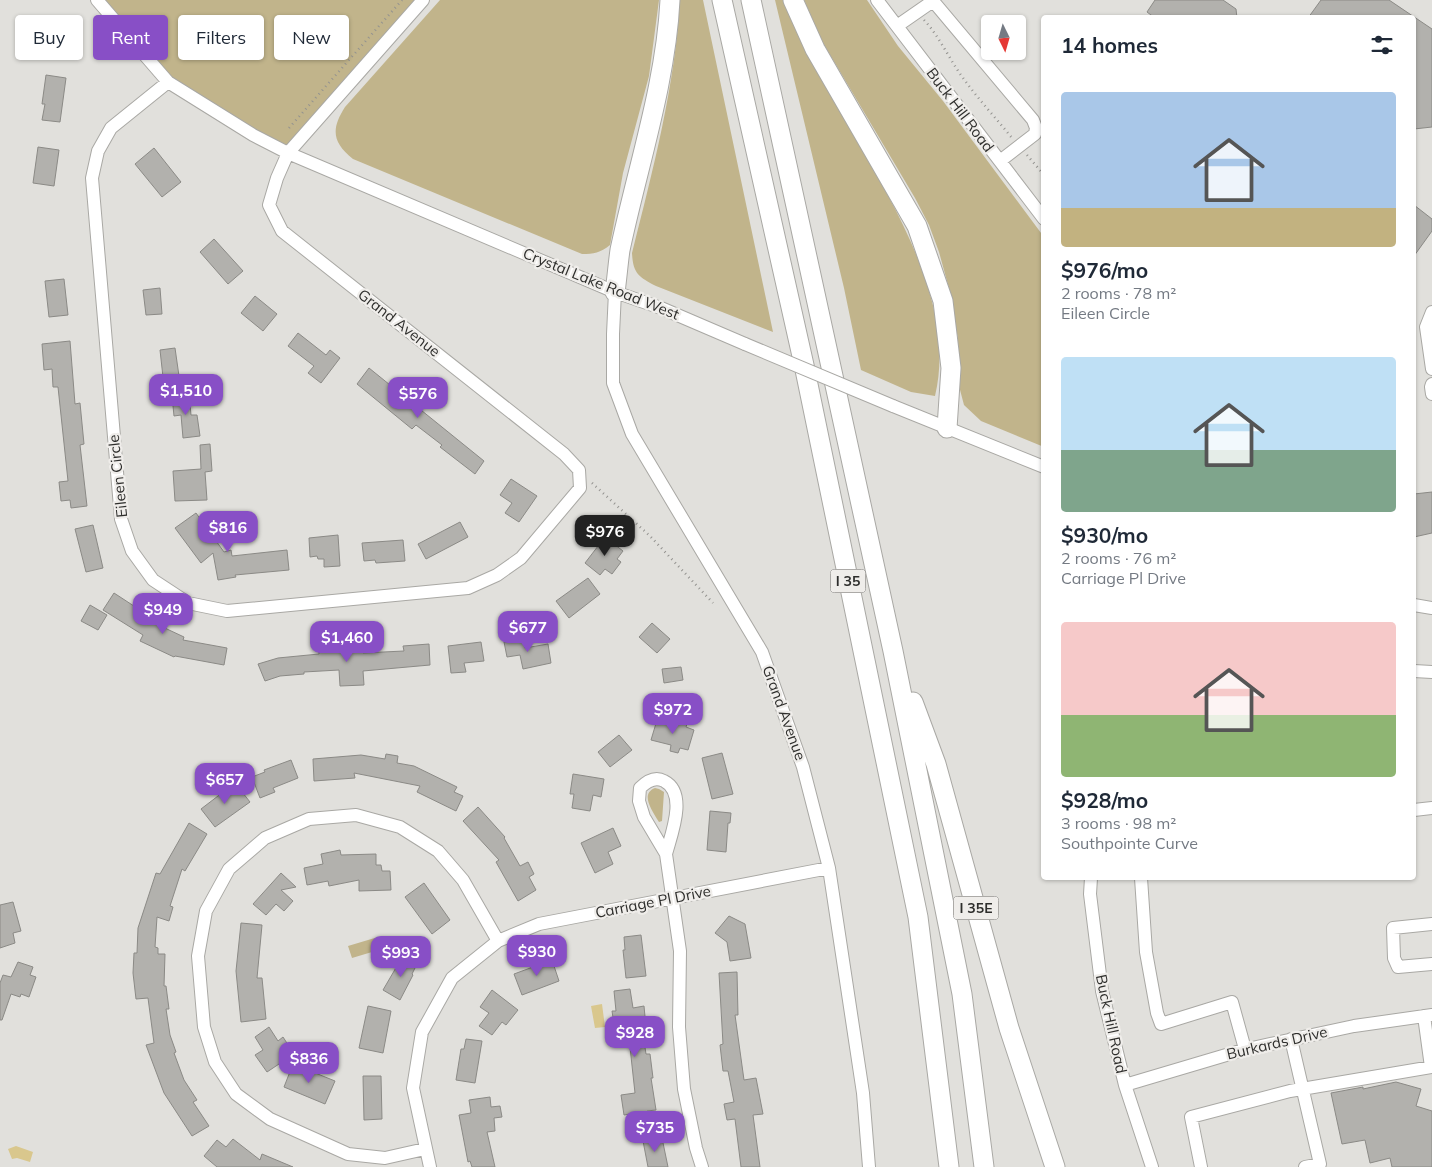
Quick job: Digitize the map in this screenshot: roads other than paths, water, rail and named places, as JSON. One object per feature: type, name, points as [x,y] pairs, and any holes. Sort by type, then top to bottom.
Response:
[{"type":"highway","points":[[616,292],[620,252],[658,86],[669,21],[670,0]]},
{"type":"highway","name":"I 35","points":[[722,0],[804,365],[918,917],[949,1167]]},
{"type":"highway","name":"I 35","points":[[751,0],[893,651]]},
{"type":"highway","points":[[793,0],[815,49],[917,226],[943,301],[950,368],[947,428]]},
{"type":"highway","points":[[893,651],[962,994],[984,1167]]},
{"type":"highway","name":"I 35E","points":[[893,651],[936,764],[1009,1028],[1055,1167]]},
{"type":"street","name":"Crystal Lake Road West","points":[[97,0],[168,82],[253,135],[288,153],[616,292],[661,308],[893,406],[1041,466]]},
{"type":"street","name":"Grand Avenue","points":[[423,0],[288,153],[277,178],[269,205],[282,231],[564,454],[580,474]]},
{"type":"street","name":"Buck Hill Road","points":[[877,0],[1041,215]]},
{"type":"street","points":[[897,26],[934,0],[1033,120],[1036,128],[1035,134],[1000,161]]},
{"type":"street","name":"Eileen Circle","points":[[168,82],[111,128],[98,151],[92,178],[121,519],[132,551],[153,580],[188,603],[227,611],[468,588],[497,575],[521,558],[580,488],[580,474]]},
{"type":"street","name":"Grand Avenue","points":[[616,292],[612,334],[613,383],[632,434],[762,652],[804,767],[829,868],[862,1093],[868,1167]]},
{"type":"street","points":[[1432,312],[1426,327],[1432,369]]},
{"type":"street","points":[[1432,384],[1430,387],[1432,394]]},
{"type":"street","points":[[1416,671],[1432,672]]},
{"type":"street","points":[[666,854],[676,815],[676,796],[670,785],[662,780],[648,780],[640,788],[639,800],[644,817],[666,854],[680,951],[679,1028],[684,1089],[696,1148],[702,1167]]},
{"type":"street","points":[[1416,810],[1432,808]]},
{"type":"street","points":[[425,1149],[385,1158],[348,1154],[270,1120],[236,1094],[215,1062],[204,1027],[198,956],[206,911],[229,869],[265,838],[309,819],[356,816],[400,826],[438,851],[463,880],[498,941]]},
{"type":"street","name":"Carriage Pl Drive","points":[[430,1167],[413,1088],[422,1032],[452,978],[498,941],[539,924],[829,868]]},
{"type":"street","name":"Buck Hill Road","points":[[1091,880],[1090,894],[1102,991],[1124,1084],[1152,1167]]},
{"type":"street","points":[[1142,880],[1146,952],[1157,1013],[1161,1024],[1232,1002],[1245,1050]]},
{"type":"street","points":[[1432,924],[1393,928],[1394,958],[1398,967],[1432,964]]},
{"type":"street","points":[[1201,1167],[1191,1117],[1304,1089],[1431,1067],[1428,1016]]},
{"type":"street","name":"Burkards Drive","points":[[1124,1084],[1291,1039],[1354,1026],[1428,1016]]},
{"type":"street","points":[[1291,1039],[1320,1164],[1306,1167]]}]
